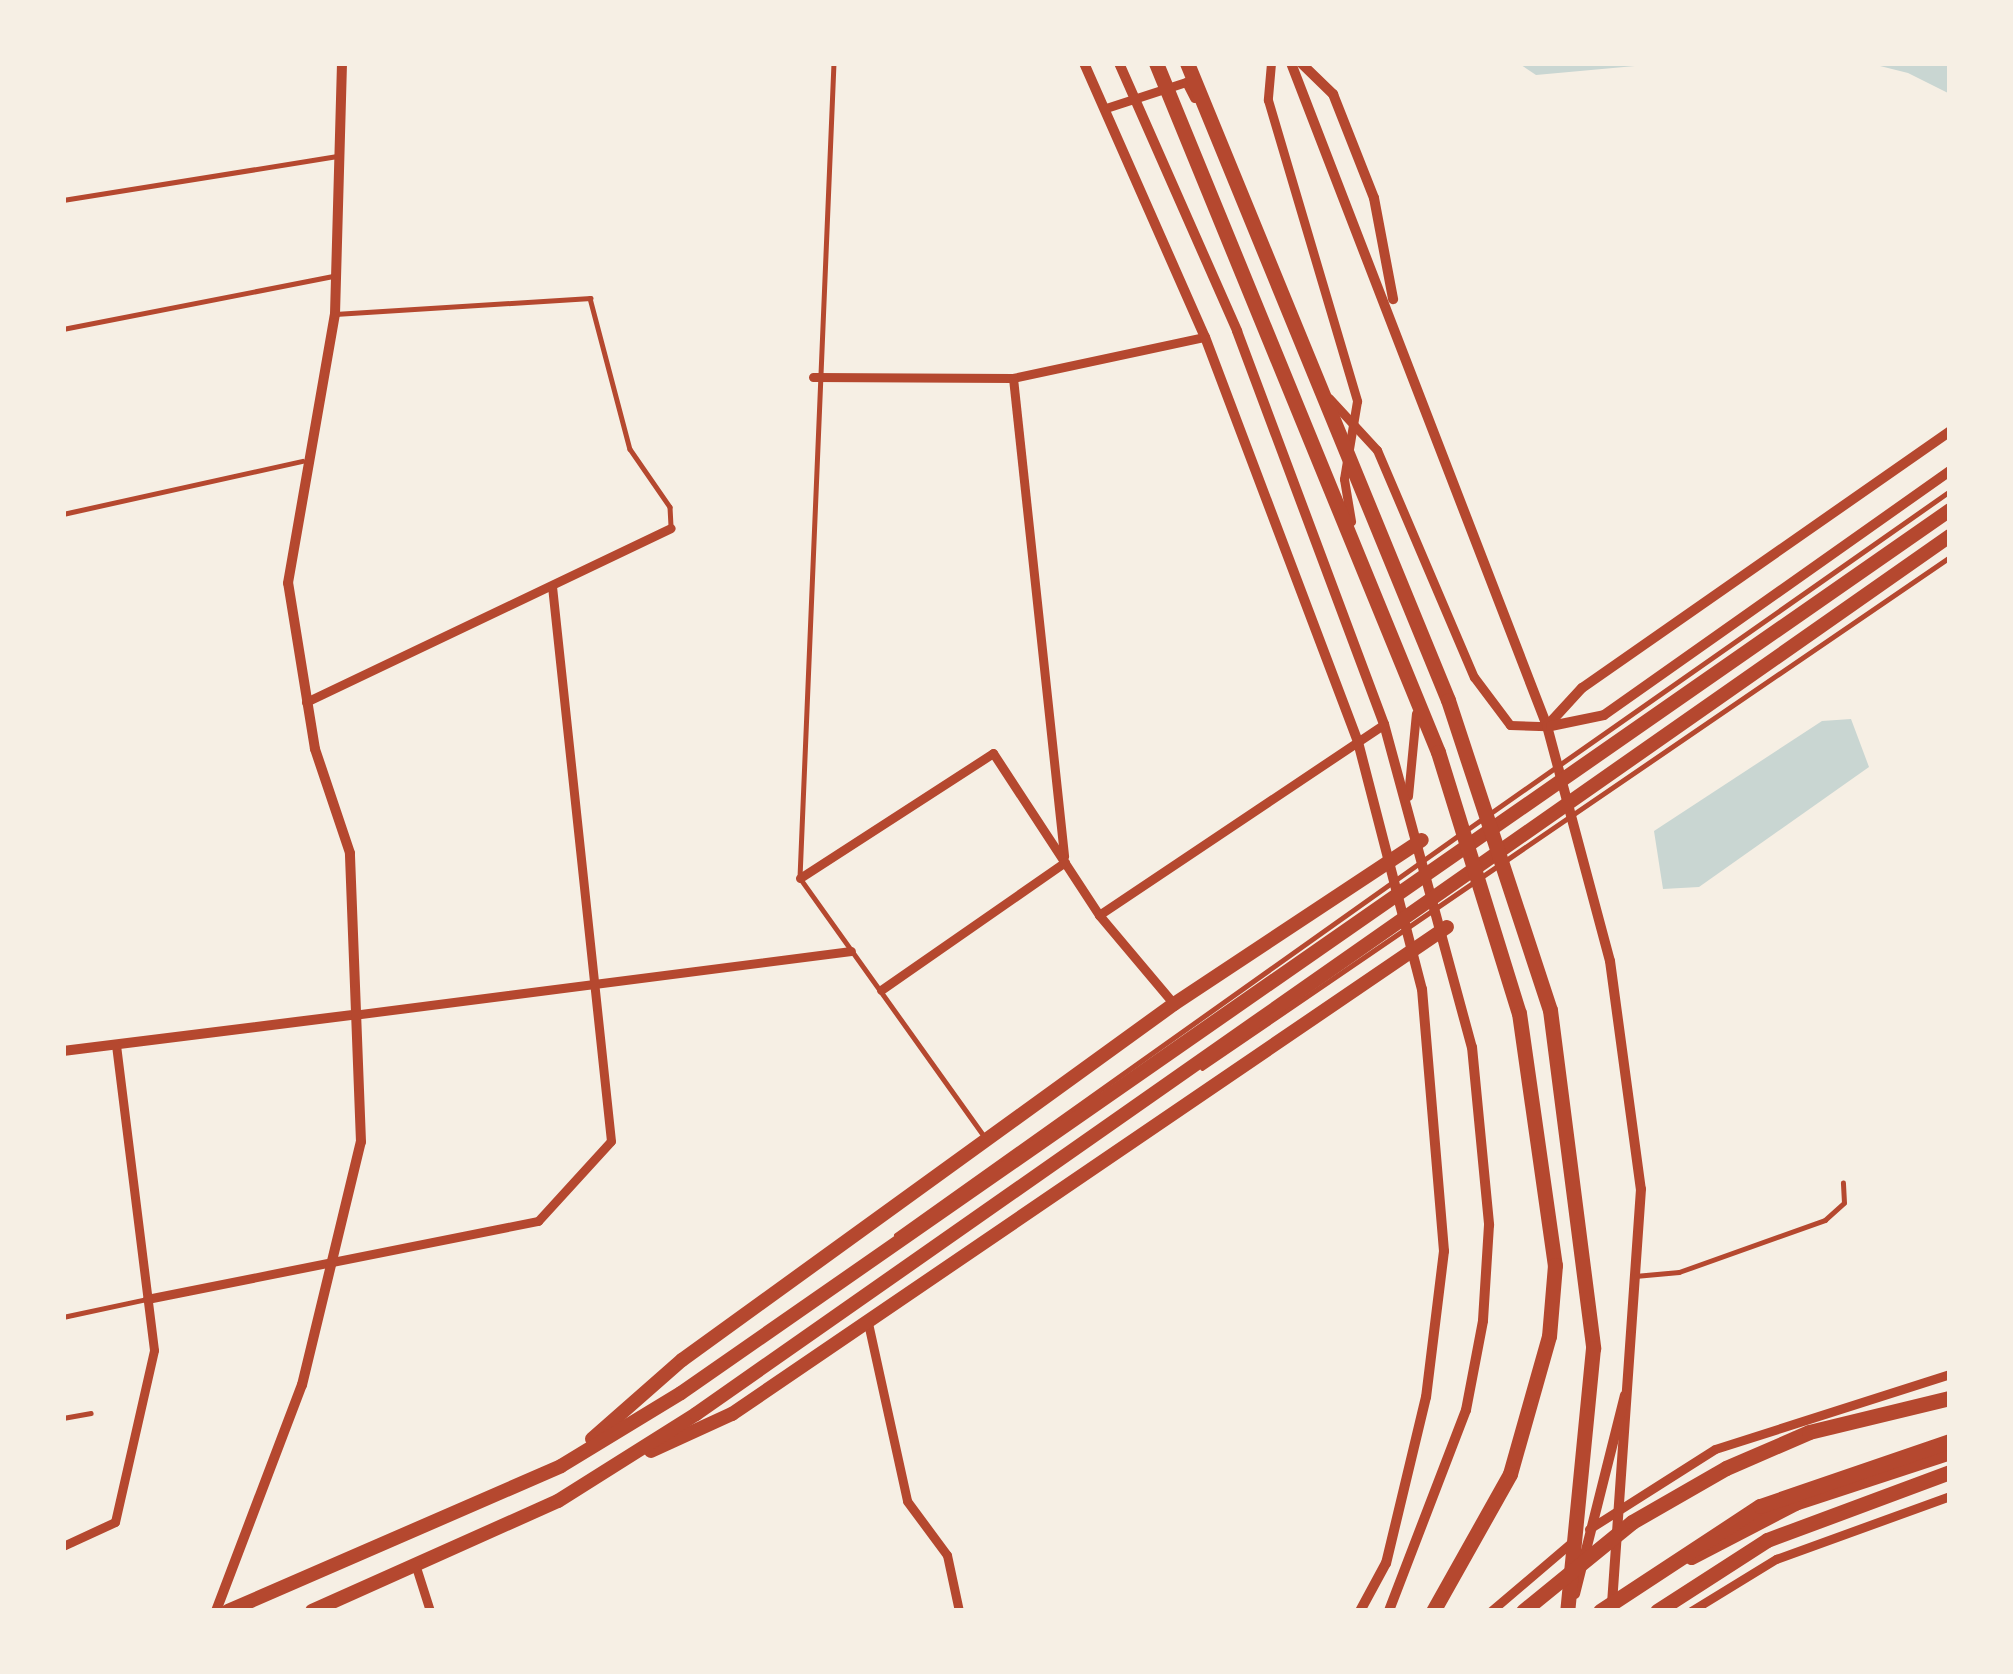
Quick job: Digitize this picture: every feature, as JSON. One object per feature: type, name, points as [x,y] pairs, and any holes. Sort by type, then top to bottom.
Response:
[{"type":"highway","points":[[1156,63],[1481,872],[1519,1013],[1555,1265],[1535,1407],[1433,1611]]},
{"type":"highway","points":[[1187,63],[1506,862],[1550,1010],[1588,1272],[1593,1423],[1569,1611]]},
{"type":"highway","points":[[1523,1611],[1631,1522],[1809,1432],[1950,1398]]},
{"type":"highway","points":[[1600,1611],[1760,1506],[1950,1441]]},
{"type":"highway","points":[[1612,1611],[1795,1503],[1950,1452]]},
{"type":"highway","points":[[1657,1611],[1683,1589],[1858,1499],[1950,1472]]},
{"type":"main road","points":[[228,1611],[561,1466],[812,1303],[1950,510]]},
{"type":"main road","points":[[608,1471],[1950,536]]},
{"type":"main road","points":[[561,1466],[682,1360],[989,1144],[1174,1004],[1422,840]]},
{"type":"main road","points":[[312,1611],[416,1568],[732,1414],[1447,927]]},
{"type":"street","points":[[216,1611],[302,1385],[361,1142],[352,1015],[350,853],[306,702],[287,560],[302,461],[335,314],[342,63]]},
{"type":"street","points":[[1084,63],[1205,337],[1358,742],[1395,860],[1415,951],[1443,1154],[1444,1251],[1426,1397],[1386,1563],[1360,1611]]},
{"type":"street","points":[[1118,63],[1237,331],[1384,724],[1447,927],[1485,1145],[1484,1321],[1466,1409],[1389,1611]]},
{"type":"street","points":[[1271,63],[1268,100],[1334,312],[1357,432],[1346,505],[1416,713],[1408,796]]},
{"type":"street","points":[[1291,63],[1397,326],[1547,726],[1622,1017],[1641,1189],[1625,1395],[1628,1470],[1612,1611]]},
{"type":"street","points":[[1301,63],[1333,94],[1374,198],[1397,326]]},
{"type":"street","points":[[1106,108],[1186,82],[1326,394],[1376,451],[1474,677],[1510,725],[1547,726],[1604,716],[1950,471]]},
{"type":"street","points":[[813,377],[1013,378],[1205,337]]},
{"type":"street","points":[[1013,378],[1065,862]]},
{"type":"street","points":[[1547,726],[1582,688],[1950,430]]},
{"type":"street","points":[[306,702],[671,528]]},
{"type":"street","points":[[147,1299],[331,1266],[538,1221],[582,1182],[611,1141],[552,586]]},
{"type":"street","points":[[1099,914],[1384,724]]},
{"type":"street","points":[[800,878],[993,753],[1099,914],[1174,1004]]},
{"type":"street","points":[[881,990],[1065,862]]},
{"type":"street","points":[[63,1051],[850,951]]},
{"type":"street","points":[[63,1546],[115,1522],[154,1350],[116,1044]]},
{"type":"street","points":[[868,1323],[907,1501],[946,1555],[959,1611]]},
{"type":"street","points":[[1492,1611],[1621,1505],[1715,1449],[1950,1374]]},
{"type":"street","points":[[1569,1611],[1625,1395]]},
{"type":"street","points":[[1691,1611],[1776,1559],[1950,1496]]},
{"type":"street","points":[[416,1568],[430,1611]]},
{"type":"lane","points":[[834,63],[813,377],[800,878],[989,1144]]},
{"type":"lane","points":[[63,200],[339,156]]},
{"type":"lane","points":[[63,329],[338,276]]},
{"type":"lane","points":[[335,314],[590,298],[630,449],[670,507],[671,528]]},
{"type":"lane","points":[[63,514],[302,461]]},
{"type":"lane","points":[[888,1247],[1950,491]]},
{"type":"lane","points":[[1115,1120],[1301,1008],[1950,557]]},
{"type":"lane","points":[[1635,1276],[1805,1229],[1844,1203],[1843,1183]]},
{"type":"lane","points":[[63,1317],[147,1299]]},
{"type":"lane","points":[[63,1418],[92,1413]]},
{"type":"shaded area","points":[[1518,63],[1668,63],[1536,75]]},
{"type":"shaded area","points":[[1868,63],[1950,63],[1950,94],[1908,73]]},
{"type":"shaded area","points":[[1851,719],[1869,767],[1699,887],[1663,889],[1654,831],[1822,721]]}]
